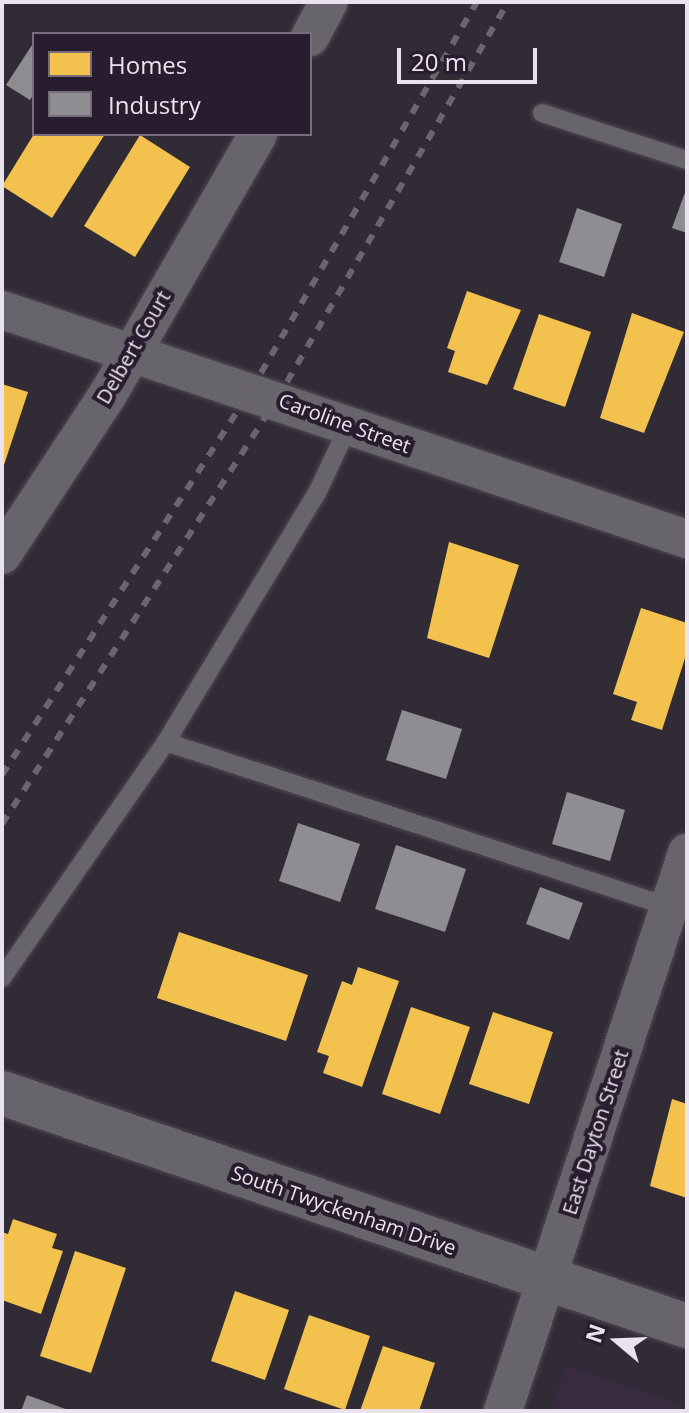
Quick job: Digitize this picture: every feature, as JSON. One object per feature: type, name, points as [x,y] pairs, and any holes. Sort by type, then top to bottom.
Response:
[{"type":"street","points":[[312,33],[329,2]]},
{"type":"street","name":"Delbert Court","points":[[2,555],[130,352],[257,136]]},
{"type":"street","name":"Caroline Street","points":[[2,310],[687,539]]},
{"type":"street","name":"East Dayton Street","points":[[503,1411],[678,909],[687,853]]},
{"type":"street","name":"South Twyckenham Drive","points":[[2,1093],[687,1326]]},
{"type":"lane","points":[[542,113],[687,160]]},
{"type":"lane","points":[[2,978],[166,742],[317,493],[348,427]]},
{"type":"lane","points":[[166,742],[678,909]]},
{"type":"shaded area","points":[[566,1366],[687,1407],[687,1411],[551,1411]]},
{"type":"building: Homes","points":[[33,136],[104,136],[52,218],[2,186]]},
{"type":"building: Homes","points":[[139,136],[190,167],[135,257],[84,226]]},
{"type":"building: Homes","points":[[467,291],[521,310],[487,385],[448,372],[455,351],[447,348]]},
{"type":"building: Homes","points":[[632,313],[684,332],[644,433],[600,418]]},
{"type":"building: Homes","points":[[539,314],[591,332],[565,407],[513,389]]},
{"type":"building: Homes","points":[[2,384],[28,392],[3,468],[2,468]]},
{"type":"building: Homes","points":[[449,542],[519,565],[489,658],[427,638]]},
{"type":"building: Homes","points":[[641,608],[687,623],[687,652],[662,730],[631,720],[637,702],[613,694]]},
{"type":"building: Homes","points":[[179,932],[308,975],[286,1041],[157,998]]},
{"type":"building: Homes","points":[[358,967],[399,981],[362,1087],[323,1073],[329,1056],[317,1052],[342,981],[352,985]]},
{"type":"building: Homes","points":[[411,1007],[470,1027],[440,1114],[382,1094]]},
{"type":"building: Homes","points":[[493,1012],[553,1032],[529,1104],[469,1084]]},
{"type":"building: Homes","points":[[672,1099],[687,1104],[687,1198],[650,1186]]},
{"type":"building: Homes","points":[[13,1219],[57,1234],[52,1248],[63,1251],[41,1314],[2,1300],[2,1232],[8,1234]]},
{"type":"building: Homes","points":[[75,1251],[126,1268],[91,1373],[40,1356]]},
{"type":"building: Homes","points":[[235,1291],[289,1310],[265,1380],[211,1361]]},
{"type":"building: Homes","points":[[309,1315],[370,1336],[345,1410],[284,1389]]},
{"type":"building: Homes","points":[[383,1346],[435,1363],[419,1411],[360,1411]]},
{"type":"building: Industry","points":[[32,45],[32,97],[30,100],[6,85]]},
{"type":"building: Industry","points":[[687,187],[687,233],[672,228]]},
{"type":"building: Industry","points":[[577,208],[622,224],[604,277],[559,262]]},
{"type":"building: Industry","points":[[402,710],[462,729],[446,779],[386,760]]},
{"type":"building: Industry","points":[[567,792],[625,810],[610,861],[552,844]]},
{"type":"building: Industry","points":[[298,823],[360,844],[340,902],[279,881]]},
{"type":"building: Industry","points":[[396,845],[466,869],[445,932],[375,909]]},
{"type":"building: Industry","points":[[540,887],[583,903],[569,940],[526,924]]},
{"type":"building: Industry","points":[[27,1395],[71,1411],[21,1411]]},
{"type":"railway","points":[[2,775],[251,390],[477,2]]},
{"type":"railway","points":[[2,824],[277,399],[508,2]]}]
